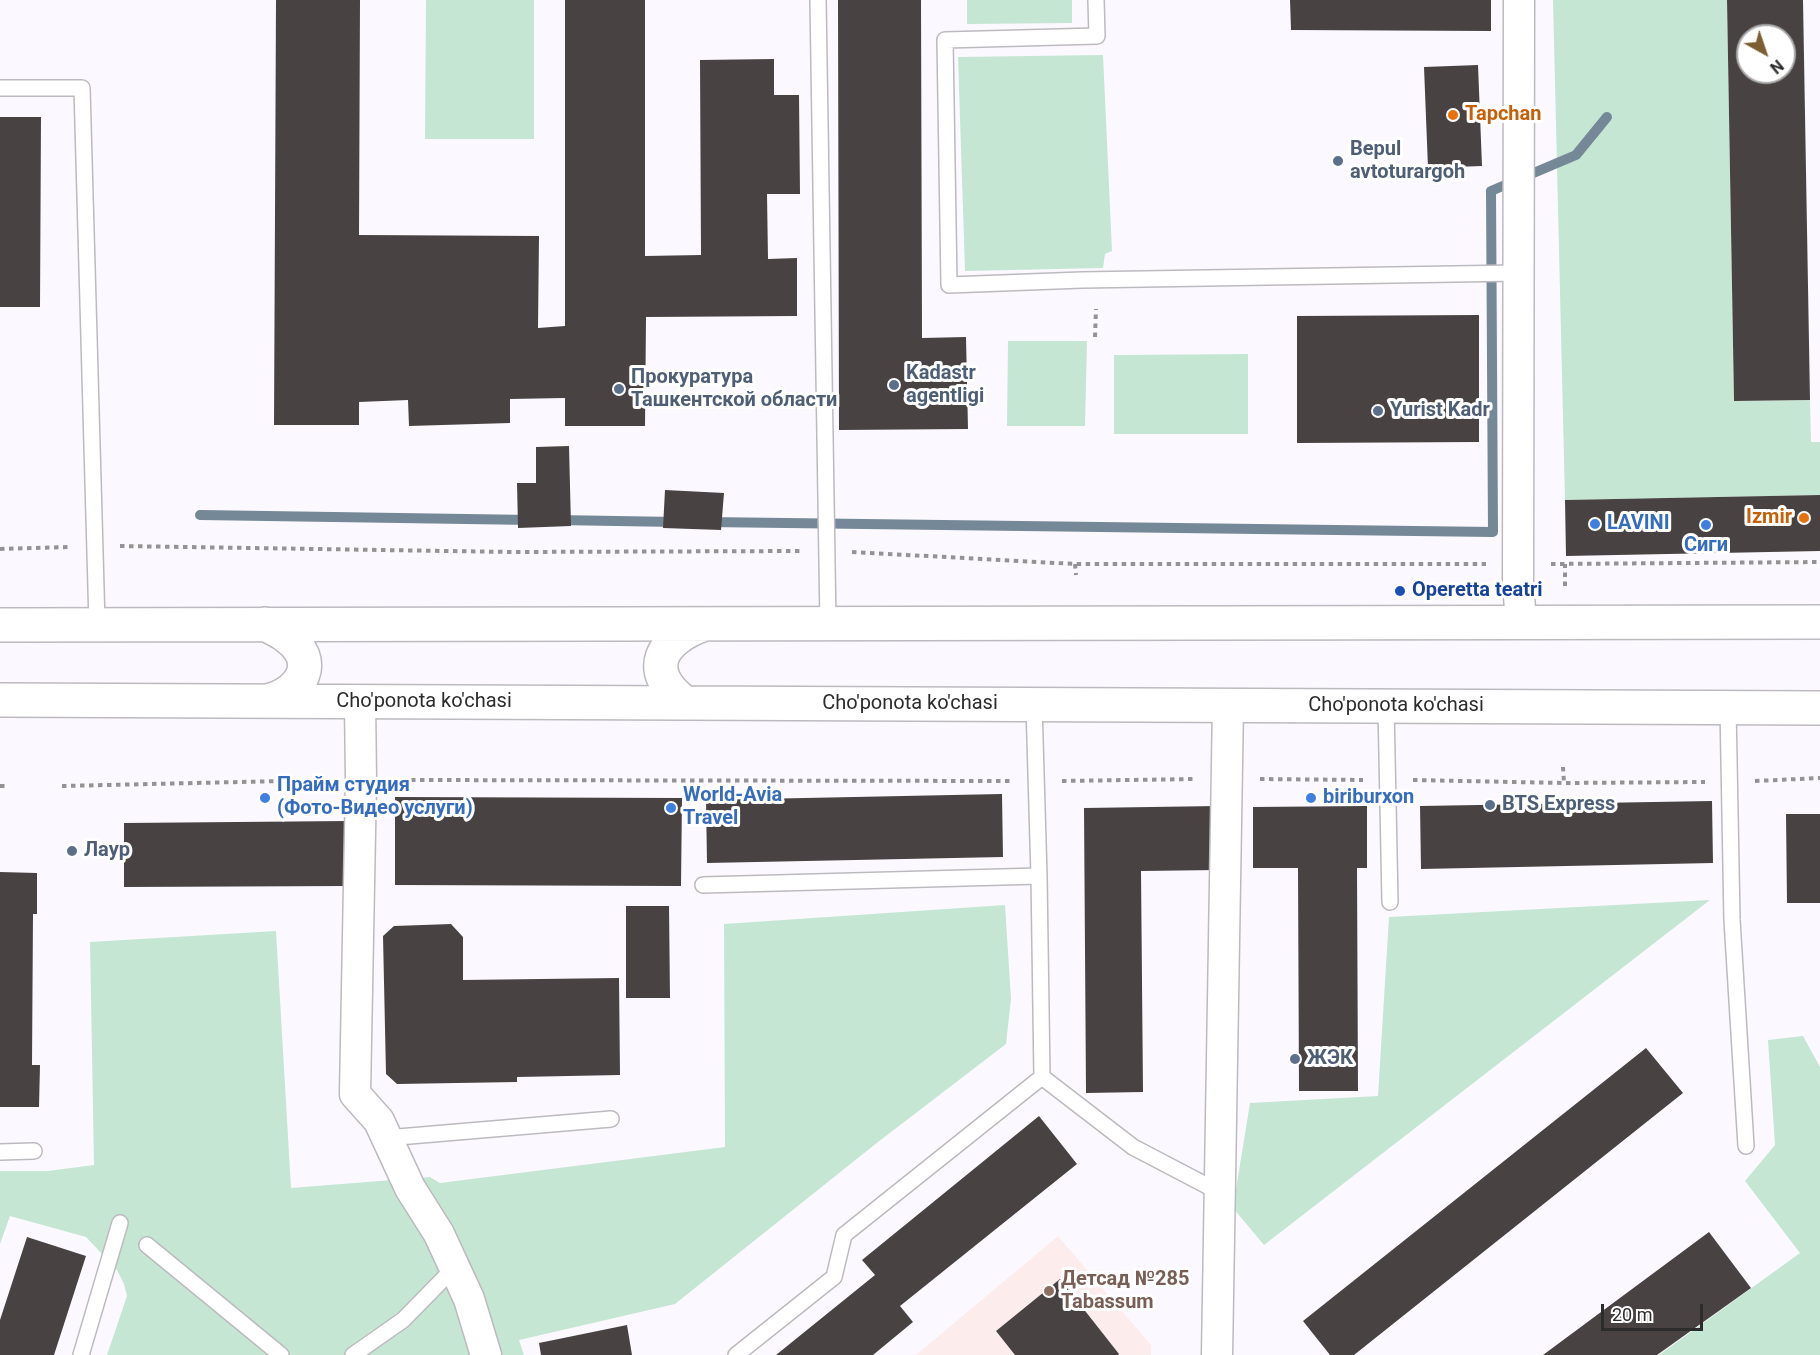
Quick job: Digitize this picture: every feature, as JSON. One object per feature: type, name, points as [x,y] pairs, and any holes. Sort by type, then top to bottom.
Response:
[{"type":"main road","points":[[0,625],[1820,621]]},
{"type":"main road","points":[[265,624],[292,641],[300,652],[304,664],[302,677],[296,687],[281,698],[267,701]]},
{"type":"main road","points":[[684,703],[667,686],[660,664],[669,644],[690,629],[705,624]]},
{"type":"main road","name":"Cho'ponota ko'chasi","points":[[0,700],[1820,708]]},
{"type":"street","points":[[1519,0],[1518,212],[1510,273],[1521,622]]},
{"type":"street","points":[[360,702],[362,780],[355,1094],[379,1122],[410,1188],[439,1234],[469,1299],[486,1355]]},
{"type":"street","points":[[1217,1355],[1228,705]]},
{"type":"lane","points":[[818,0],[828,623]]},
{"type":"lane","points":[[1096,0],[1097,36],[945,40],[949,285],[1096,280],[1510,273]]},
{"type":"lane","points":[[0,88],[82,88],[97,624]]},
{"type":"lane","points":[[1034,705],[1042,1077]]},
{"type":"lane","points":[[1386,706],[1390,902]]},
{"type":"lane","points":[[1728,707],[1732,920],[1746,1146]]},
{"type":"lane","points":[[703,885],[1039,876]]},
{"type":"lane","points":[[1042,1077],[1133,1147],[1219,1192]]},
{"type":"lane","points":[[736,1355],[834,1276],[844,1235],[1042,1077]]},
{"type":"lane","points":[[386,1138],[612,1119]]},
{"type":"lane","points":[[0,1152],[34,1151]]},
{"type":"lane","points":[[81,1355],[120,1223]]},
{"type":"lane","points":[[147,1245],[280,1355]]},
{"type":"lane","points":[[352,1355],[403,1320],[455,1267]]},
{"type":"path","points":[[1095,337],[1096,309]]},
{"type":"path","points":[[0,549],[94,546],[512,552],[825,544],[1075,564],[1820,562]]},
{"type":"path","points":[[1075,564],[1076,575]]},
{"type":"path","points":[[1564,586],[1565,564]]},
{"type":"path","points":[[1563,767],[1564,783]]},
{"type":"path","points":[[1077,775],[1077,781]]},
{"type":"path","points":[[62,786],[362,780],[1036,782],[1226,779],[1564,783],[1730,782],[1820,778]]},
{"type":"path","points":[[0,786],[7,786]]},
{"type":"shaded area","name":"Детсад №285 Tabassum","points":[[1058,1236],[1151,1345],[1151,1355],[916,1355]]},
{"type":"green space","points":[[426,0],[534,0],[534,139],[425,139]]},
{"type":"green space","points":[[967,0],[1072,0],[1072,23],[967,24]]},
{"type":"green space","points":[[1553,0],[1727,0],[1734,401],[1810,400],[1811,442],[1820,442],[1820,495],[1565,500]]},
{"type":"green space","points":[[1103,55],[1112,251],[1105,254],[1103,268],[965,271],[958,57]]},
{"type":"green space","points":[[1008,341],[1087,341],[1085,426],[1007,426]]},
{"type":"green space","points":[[1248,354],[1248,434],[1114,434],[1114,355]]},
{"type":"green space","points":[[1710,900],[1264,1245],[1233,1208],[1250,1103],[1378,1096],[1389,917]]},
{"type":"green space","points":[[1005,905],[1011,999],[1006,1044],[878,1142],[675,1304],[519,1340],[524,1355],[107,1355],[127,1296],[117,1270],[86,1237],[10,1216],[0,1244],[0,1171],[48,1171],[94,1165],[90,942],[276,931],[291,1188],[430,1177],[440,1183],[725,1147],[724,924]]},
{"type":"green space","points":[[1803,1036],[1820,1067],[1820,1355],[1659,1355],[1800,1253],[1745,1181],[1775,1145],[1768,1040]]},
{"type":"building","points":[[276,0],[360,0],[359,235],[539,236],[538,328],[565,326],[565,0],[645,0],[645,256],[701,255],[700,60],[774,59],[774,95],[799,95],[800,194],[767,194],[768,259],[797,258],[797,316],[646,317],[645,426],[565,426],[565,398],[510,399],[510,423],[409,426],[408,400],[359,402],[359,425],[274,425]]},
{"type":"building","points":[[838,0],[921,0],[922,338],[966,337],[968,429],[839,430]]},
{"type":"building","points":[[1290,0],[1491,0],[1491,31],[1291,30]]},
{"type":"building","points":[[1727,0],[1803,0],[1810,400],[1734,401]]},
{"type":"building","points":[[1478,65],[1482,166],[1428,168],[1424,67]]},
{"type":"building","points":[[0,117],[41,117],[40,307],[0,307]]},
{"type":"building","points":[[1479,315],[1479,442],[1297,443],[1297,316]]},
{"type":"building","points":[[569,446],[571,526],[518,528],[517,483],[536,483],[536,447]]},
{"type":"building","points":[[665,490],[724,493],[721,530],[663,528]]},
{"type":"building","points":[[1820,495],[1820,551],[1566,556],[1565,500]]},
{"type":"building","points":[[1002,794],[1003,857],[707,863],[706,800]]},
{"type":"building","points":[[395,797],[682,798],[681,886],[395,885]]},
{"type":"building","points":[[1712,801],[1713,863],[1421,869],[1420,806]]},
{"type":"building","points":[[1218,806],[1218,870],[1141,871],[1143,1092],[1086,1093],[1084,808]]},
{"type":"building","points":[[1367,806],[1367,868],[1357,868],[1358,1091],[1299,1091],[1298,868],[1253,868],[1253,807]]},
{"type":"building","points":[[1786,814],[1820,814],[1820,903],[1787,903]]},
{"type":"building","points":[[348,821],[348,886],[124,887],[124,823]]},
{"type":"building","points":[[0,872],[37,873],[37,914],[33,914],[32,1065],[40,1065],[39,1107],[0,1107]]},
{"type":"building","points":[[626,906],[669,906],[670,998],[626,998]]},
{"type":"building","points":[[451,924],[463,937],[463,980],[619,978],[620,1075],[517,1077],[517,1082],[397,1084],[386,1074],[383,936],[394,926]]},
{"type":"building","points":[[1646,1048],[1683,1093],[1354,1355],[1330,1355],[1303,1321]]},
{"type":"building","points":[[1039,1116],[1077,1164],[900,1306],[913,1322],[873,1355],[776,1355],[875,1275],[862,1260]]},
{"type":"building","points":[[1709,1232],[1751,1288],[1657,1355],[1543,1355]]},
{"type":"building","points":[[27,1237],[86,1256],[54,1355],[0,1355],[0,1320]]},
{"type":"building","points":[[1060,1279],[1118,1355],[1015,1355],[996,1331]]},
{"type":"building","points":[[627,1325],[632,1355],[541,1355],[539,1343]]},
{"type":"waterway","points":[[707,522],[1493,532],[1491,191],[1576,155],[1607,117]]},
{"type":"waterway","points":[[200,515],[532,520]]},
{"type":"waterway","points":[[557,520],[676,522]]},
{"type":"place","name":"Tapchan","points":[[1453,115]]},
{"type":"place","name":"Bepul avtoturargoh","points":[[1338,161]]},
{"type":"place","name":"Kadastr agentligi","points":[[894,385]]},
{"type":"place","name":"Прокуратура Ташкентской области","points":[[619,389]]},
{"type":"place","name":"Yurist Kadr","points":[[1378,411]]},
{"type":"place","name":"Izmir","points":[[1804,518]]},
{"type":"place","name":"LAVINI","points":[[1595,524]]},
{"type":"place","name":"Сиги","points":[[1706,525]]},
{"type":"place","name":"Operetta teatri","points":[[1400,591]]},
{"type":"place","name":"Прайм студия (Фото-Видео услуги)","points":[[265,798]]},
{"type":"place","name":"biriburxon","points":[[1311,798]]},
{"type":"place","name":"BTS Express","points":[[1490,805]]},
{"type":"place","name":"World-Avia Travel","points":[[671,808]]},
{"type":"place","name":"Лаур","points":[[72,851]]},
{"type":"place","name":"ЖЭК","points":[[1295,1059]]},
{"type":"place","name":"Детсад №285 Tabassum","points":[[1049,1291]]}]
